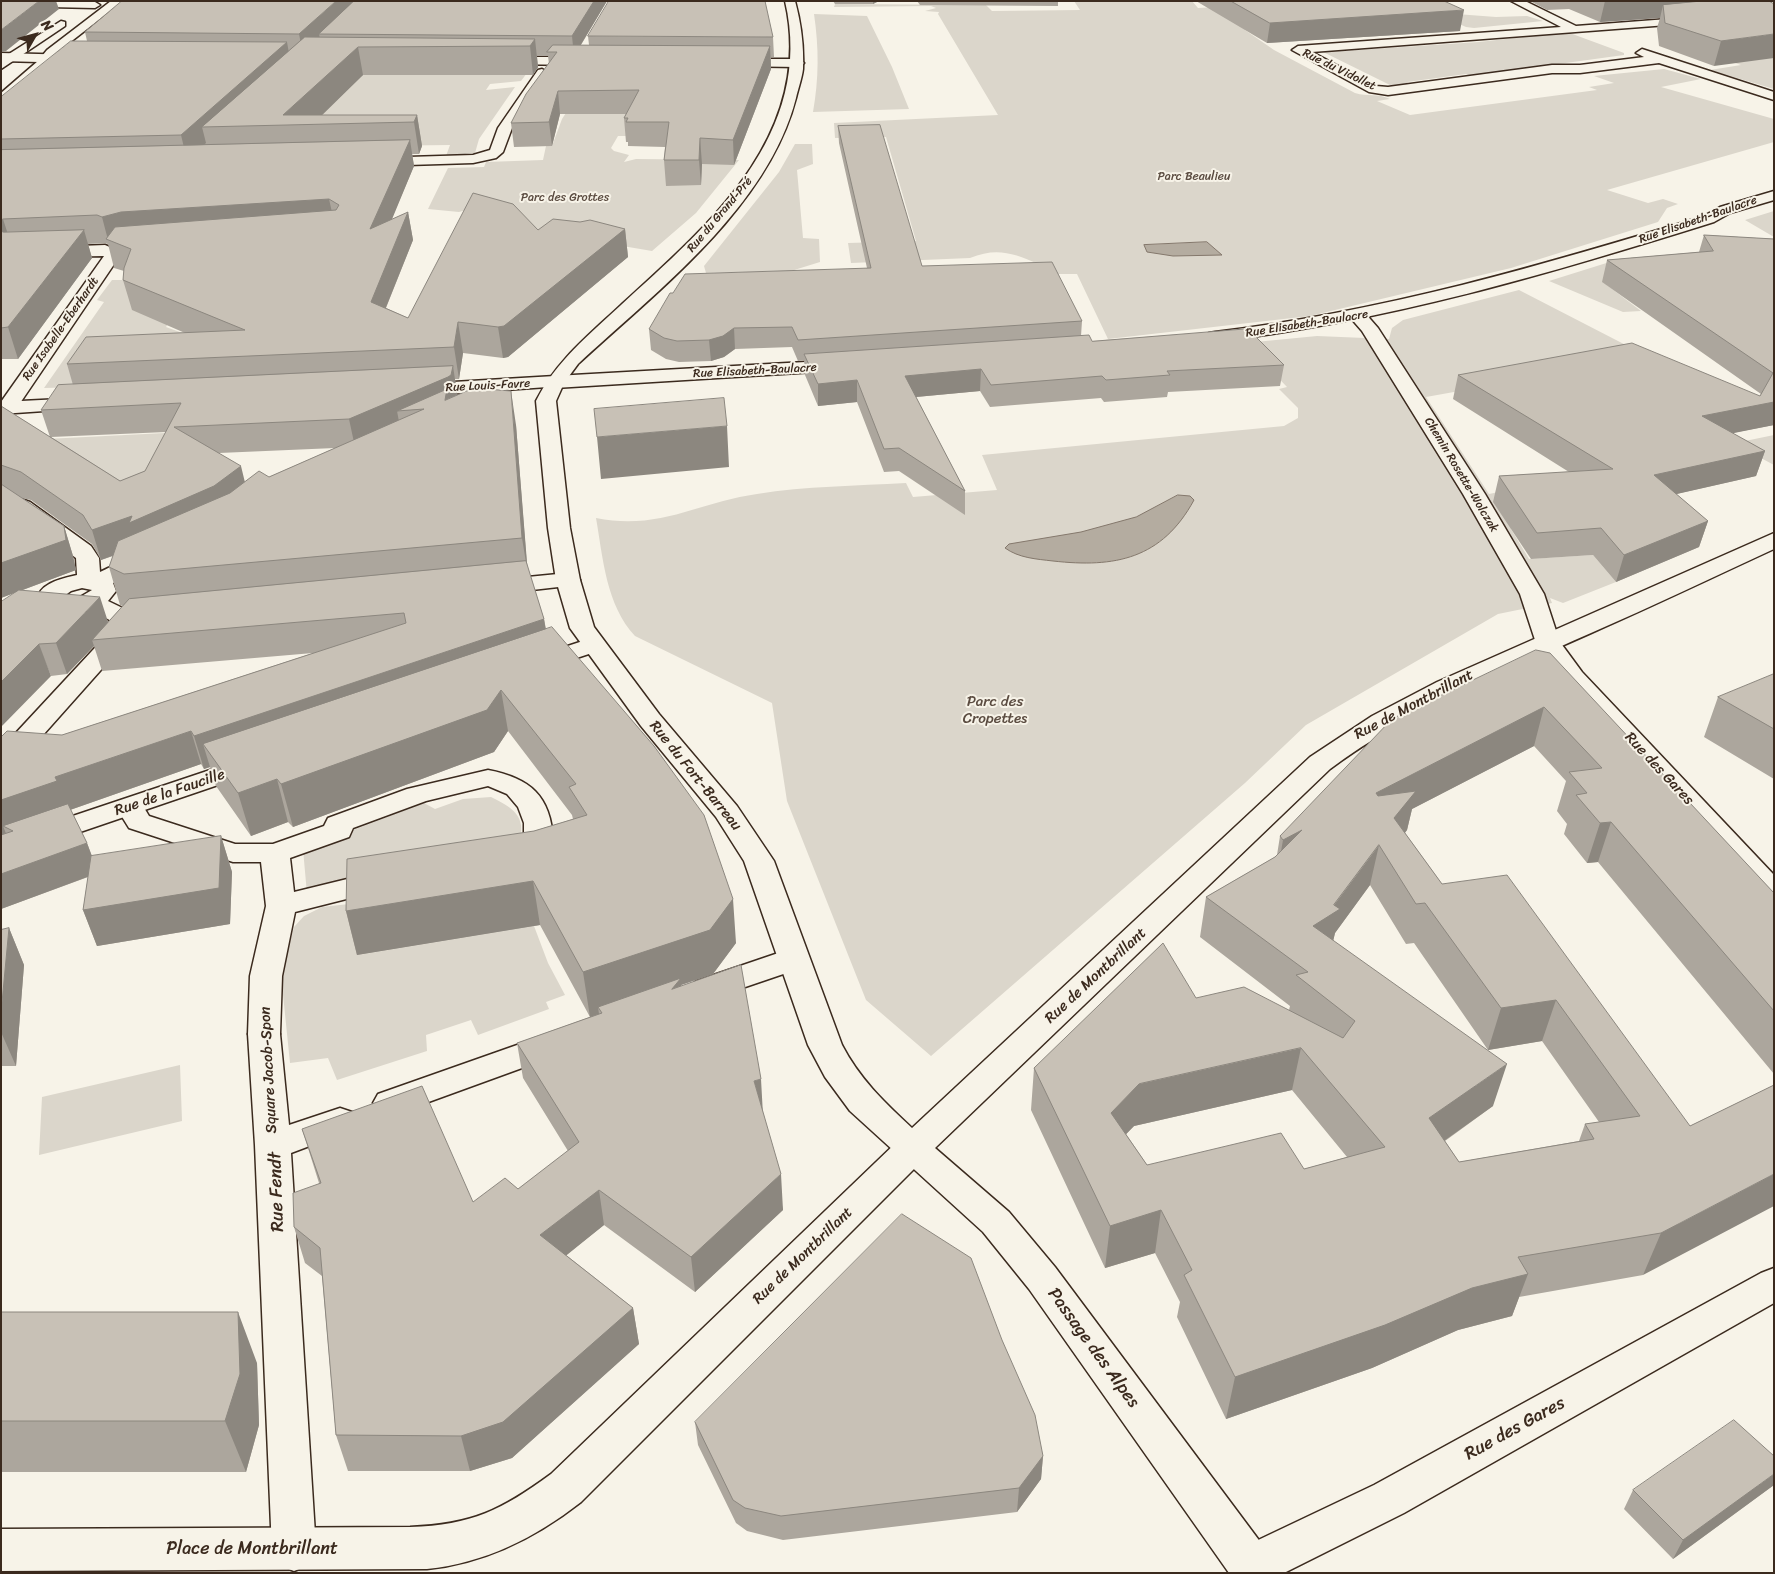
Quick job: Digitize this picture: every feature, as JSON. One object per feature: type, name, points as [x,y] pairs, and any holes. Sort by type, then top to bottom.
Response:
[{"type":"street","points":[[1,100],[47,58],[51,52],[118,1]]},
{"type":"street","name":"Rue du Grand-Pré","points":[[555,382],[572,360],[672,269],[737,198],[769,153],[781,129],[791,98],[798,62],[796,25],[790,1]]},
{"type":"street","name":"Rue du Vidollet","points":[[1516,1],[1603,39]]},
{"type":"street","points":[[1,2],[92,4]]},
{"type":"street","points":[[1,65],[7,57],[30,48],[92,4]]},
{"type":"street","name":"Rue du Vidollet","points":[[1659,59],[1580,69],[1552,69],[1388,91],[1373,88],[1298,50],[1694,20]]},
{"type":"street","points":[[579,61],[588,46]]},
{"type":"street","name":"Rue du Vidollet","points":[[1628,48],[1774,96]]},
{"type":"street","points":[[7,57],[90,59]]},
{"type":"street","points":[[488,61],[598,62]]},
{"type":"street","points":[[365,162],[483,158],[496,152],[505,128],[550,61]]},
{"type":"street","points":[[724,62],[798,62]]},
{"type":"street","name":"Rue Elisabeth-Baulacre","points":[[1201,338],[1250,333],[1358,316],[1474,290],[1550,269],[1709,219],[1725,210],[1774,194]]},
{"type":"street","name":"Rue Isabelle-Eberhardt","points":[[4,408],[113,254],[120,249],[39,253]]},
{"type":"street","name":"Chemin Rosette-Wolczak","points":[[1358,316],[1369,328],[1474,494],[1532,594],[1548,643]]},
{"type":"street","name":"Rue Elisabeth-Baulacre","points":[[555,382],[860,365]]},
{"type":"street","name":"Rue Louis-Favre","points":[[397,391],[555,382]]},
{"type":"street","name":"Rue du Fort-Barreau","points":[[555,382],[546,401],[553,489],[568,580],[582,628],[650,720],[727,812],[759,861],[792,959],[825,1045],[837,1068],[862,1102],[912,1149]]},
{"type":"street","points":[[465,407],[475,398],[480,387]]},
{"type":"street","points":[[4,408],[95,404]]},
{"type":"street","points":[[1,498],[22,507],[83,551],[90,567],[92,588]]},
{"type":"street","name":"Rue de Montbrillant","points":[[500,1530],[536,1511],[566,1488],[912,1149],[1320,763],[1345,743],[1399,710],[1461,679],[1657,596],[1774,540]]},
{"type":"street","points":[[92,588],[161,554]]},
{"type":"street","points":[[477,589],[568,580]]},
{"type":"street","points":[[40,606],[58,587],[72,582],[92,588],[131,622]]},
{"type":"street","points":[[1,765],[131,622],[169,618]]},
{"type":"street","name":"Rue des Gares","points":[[1548,643],[1573,677],[1774,893]]},
{"type":"street","points":[[512,673],[592,644]]},
{"type":"street","name":"Rue de la Faucille","points":[[1,850],[270,758]]},
{"type":"street","points":[[130,807],[139,822],[234,853],[274,854],[339,831],[338,824],[417,795],[488,778],[504,781],[517,788],[531,805],[538,823],[539,860],[504,863]]},
{"type":"street","name":"Square Jacob-Spon","points":[[273,1145],[264,1034],[266,976],[282,906],[274,854]]},
{"type":"street","points":[[282,906],[340,889],[408,875]]},
{"type":"street","points":[[682,998],[792,959]]},
{"type":"street","name":"Rue Fendt","points":[[294,1550],[293,1497],[273,1145],[582,1034]]},
{"type":"street","name":"Passage des Alpes","points":[[912,1149],[962,1190],[996,1222],[1042,1278],[1251,1566]]},
{"type":"street","name":"Rue des Gares","points":[[1251,1566],[1389,1499],[1758,1293]]},
{"type":"street","name":"Place de Montbrillant","points":[[1,1550],[294,1550],[438,1546],[472,1540],[500,1530]]},
{"type":"green space","name":"Parc Beaulieu","points":[[1074,1],[1192,1],[1198,8],[1332,1],[1423,1],[1443,13],[1496,17],[1527,16],[1543,21],[1474,28],[1466,27],[1448,19],[1245,30],[1274,50],[1355,93],[1390,99],[1377,101],[1410,115],[1597,90],[1589,87],[1614,83],[1594,76],[1664,69],[1701,79],[1661,87],[1774,119],[1774,142],[1607,190],[1648,203],[1663,199],[1678,204],[1667,208],[1658,222],[1511,268],[1310,316],[1108,339],[1077,274],[1042,274],[1038,264],[1013,254],[997,252],[970,258],[851,263],[848,243],[916,241],[886,137],[835,138],[834,123],[998,115],[938,14],[939,12],[925,11],[936,8],[931,6],[834,7],[835,4],[986,5],[992,11],[1080,10]]},
{"type":"green space","points":[[814,14],[867,16],[892,67],[909,109],[813,112],[818,63]]},
{"type":"green space","points":[[1567,32],[1624,53],[1624,55],[1471,76],[1466,74],[1407,82],[1409,84],[1392,86],[1319,50],[1341,48],[1342,51],[1479,42]]},
{"type":"green space","points":[[1774,55],[1774,89],[1710,70],[1741,65],[1729,61]]},
{"type":"green space","points":[[530,69],[521,81],[490,84],[486,90],[515,87],[479,139],[475,153],[446,156],[450,145],[287,147],[361,75]]},
{"type":"green space","name":"Parc des Grottes","points":[[586,82],[651,113],[649,136],[618,136],[611,148],[614,151],[629,155],[624,162],[636,159],[739,160],[696,213],[652,251],[546,233],[473,208],[459,212],[428,209],[448,168],[484,167],[486,162],[543,160],[546,146],[552,146],[562,119]]},
{"type":"green space","points":[[795,144],[812,144],[813,164],[797,170],[803,238],[819,239],[820,262],[791,271],[706,273],[704,266],[779,172]]},
{"type":"green space","points":[[1774,211],[1774,237],[1745,220]]},
{"type":"green space","points":[[1616,260],[1603,282],[1641,311],[1623,312],[1549,281]]},
{"type":"green space","points":[[112,280],[136,280],[172,318],[166,327],[199,339],[83,387],[44,388],[104,302],[97,300]]},
{"type":"green space","name":"Parc des Cropettes","points":[[1519,290],[1649,357],[1426,397],[1489,494],[1774,435],[1774,465],[1759,457],[1511,529],[1529,559],[1593,555],[1616,582],[1563,603],[1550,598],[1552,603],[1498,614],[1306,725],[1245,783],[931,1056],[866,1000],[787,801],[772,703],[635,636],[625,624],[612,596],[607,580],[596,518],[640,521],[678,514],[736,498],[775,491],[812,488],[906,483],[913,497],[997,490],[982,455],[1284,426],[1298,418],[1298,408],[1279,389],[1287,387],[1245,343],[1317,336],[1389,339],[1392,328],[1403,320]]},
{"type":"green space","points":[[185,432],[129,506],[26,440]]},
{"type":"green space","points":[[491,797],[512,809],[516,814],[521,826],[519,842],[348,877],[307,894],[303,849],[424,803],[435,809],[463,799]]},
{"type":"green space","points":[[358,903],[358,955],[534,926],[548,963],[565,995],[546,1002],[549,1009],[478,1035],[471,1020],[426,1035],[427,1051],[337,1080],[328,1058],[290,1063],[281,975],[294,927],[304,916],[322,907]]},
{"type":"green space","points":[[180,1065],[182,1121],[39,1155],[42,1097]]},
{"type":"shaded area","points":[[1207,242],[1222,255],[1173,256],[1147,252],[1144,245]]},
{"type":"shaded area","points":[[1178,495],[1190,496],[1194,500],[1181,520],[1152,547],[1135,555],[1097,563],[1076,563],[1028,557],[1016,554],[1005,548],[1009,544],[1081,532],[1136,517]]},
{"type":"building","points":[[1,1],[39,1],[1,30]]},
{"type":"building","points":[[122,1],[336,1],[299,34],[85,32]]},
{"type":"building","points":[[354,1],[594,1],[572,36],[319,34]]},
{"type":"building","points":[[609,1],[765,1],[773,37],[588,36]]},
{"type":"building","points":[[1231,1],[1444,1],[1464,10],[1270,23]]},
{"type":"building","points":[[1702,1],[1769,1],[1774,4],[1774,34],[1721,41],[1665,23],[1663,5]]},
{"type":"building","points":[[305,37],[535,39],[530,46],[358,47],[283,115],[417,115],[414,122],[202,127]]},
{"type":"building","points":[[71,41],[287,42],[181,135],[1,139],[1,97]]},
{"type":"building","points":[[553,45],[770,46],[733,140],[700,138],[699,160],[664,160],[669,122],[626,122],[628,118],[624,118],[639,90],[558,91],[549,122],[511,123],[526,94],[557,52],[547,52]]},
{"type":"building","points":[[880,125],[922,266],[1052,262],[1082,321],[798,340],[792,327],[734,328],[723,336],[709,340],[677,341],[664,338],[649,329],[670,293],[673,293],[685,274],[871,268],[838,126]]},
{"type":"building","points":[[410,140],[370,229],[408,212],[371,302],[408,318],[473,193],[513,204],[538,230],[553,219],[580,222],[590,220],[625,229],[504,326],[498,327],[458,322],[454,347],[67,364],[86,337],[245,330],[123,280],[124,268],[131,249],[106,239],[115,227],[336,210],[339,205],[329,199],[121,212],[102,217],[97,215],[1,220],[1,150]]},
{"type":"building","points":[[84,230],[8,327],[1,328],[1,231]]},
{"type":"building","points":[[1704,235],[1774,239],[1774,402],[1702,416],[1765,451],[1654,475],[1708,521],[1624,555],[1601,528],[1537,533],[1499,476],[1613,469],[1458,375],[1632,343],[1760,396],[1773,373],[1607,260],[1713,251]]},
{"type":"building","points":[[1248,329],[1284,365],[1167,371],[1170,375],[1106,380],[1102,376],[991,385],[981,369],[905,376],[965,491],[899,448],[884,449],[857,380],[818,384],[804,354],[1089,335],[1092,341]]},
{"type":"building","points":[[453,366],[451,375],[448,377],[349,419],[174,427],[241,466],[214,486],[129,523],[132,516],[92,530],[83,515],[21,472],[1,465],[1,406],[120,481],[145,471],[181,403],[41,410],[58,385]]},
{"type":"building","points":[[474,388],[511,391],[522,538],[124,574],[109,567],[118,541],[230,493],[259,471],[269,477],[424,409],[397,411],[447,389],[445,400]]},
{"type":"building","points":[[724,398],[727,426],[597,437],[594,409]]},
{"type":"building","points":[[1,484],[64,526],[66,540],[1,563]]},
{"type":"building","points":[[526,561],[544,619],[194,736],[191,731],[55,777],[57,781],[1,800],[1,737],[7,731],[62,735],[406,623],[404,613],[92,640],[129,599]]},
{"type":"building","points":[[19,590],[100,597],[56,643],[39,644],[1,682],[1,602]]},
{"type":"building","points":[[552,627],[654,746],[704,815],[733,899],[710,930],[583,972],[533,881],[346,911],[347,859],[534,831],[587,815],[569,787],[576,784],[501,690],[487,710],[281,784],[277,779],[238,793],[203,744]]},
{"type":"building","points":[[1536,650],[1550,653],[1774,893],[1774,1011],[1611,822],[1600,823],[1576,795],[1587,793],[1569,772],[1602,768],[1544,707],[1376,793],[1378,796],[1416,791],[1394,818],[1442,884],[1507,875],[1690,1126],[1774,1085],[1774,1174],[1661,1233],[1518,1257],[1528,1274],[1472,1288],[1385,1325],[1235,1377],[1184,1275],[1192,1270],[1161,1210],[1110,1226],[1034,1068],[1163,943],[1196,998],[1244,987],[1343,1038],[1355,1021],[1296,975],[1308,972],[1206,897],[1275,857],[1302,830],[1283,840],[1280,836],[1392,719]],"holes":[[[1379,845],[1416,904],[1425,903],[1501,1008],[1556,1000],[1640,1116],[1585,1124],[1594,1139],[1459,1162],[1429,1118],[1507,1064],[1313,926],[1340,909],[1334,905]],[[1301,1048],[1385,1147],[1304,1169],[1281,1133],[1147,1165],[1111,1113],[1139,1084]]]},
{"type":"building","points":[[1774,674],[1774,729],[1718,697]]},
{"type":"building","points":[[68,804],[87,843],[1,874],[1,835],[13,831],[3,826]]},
{"type":"building","points":[[221,836],[219,888],[83,910],[91,856]]},
{"type":"building","points":[[9,928],[1,1013],[1,930]]},
{"type":"building","points":[[741,965],[761,1079],[754,1081],[781,1174],[691,1257],[599,1190],[540,1235],[633,1308],[503,1422],[461,1436],[336,1435],[320,1248],[294,1227],[293,1193],[321,1183],[302,1129],[422,1086],[473,1202],[505,1178],[518,1189],[579,1142],[517,1043],[602,1013],[598,1007],[681,978],[672,989]]},
{"type":"building","points":[[902,1214],[971,1258],[1002,1340],[1035,1415],[1043,1456],[1019,1488],[781,1516],[745,1508],[733,1500],[695,1422]]},
{"type":"building","points":[[1,1312],[238,1312],[240,1374],[225,1421],[1,1421]]},
{"type":"building","points":[[1734,1420],[1774,1456],[1774,1474],[1683,1540],[1633,1490]]}]
